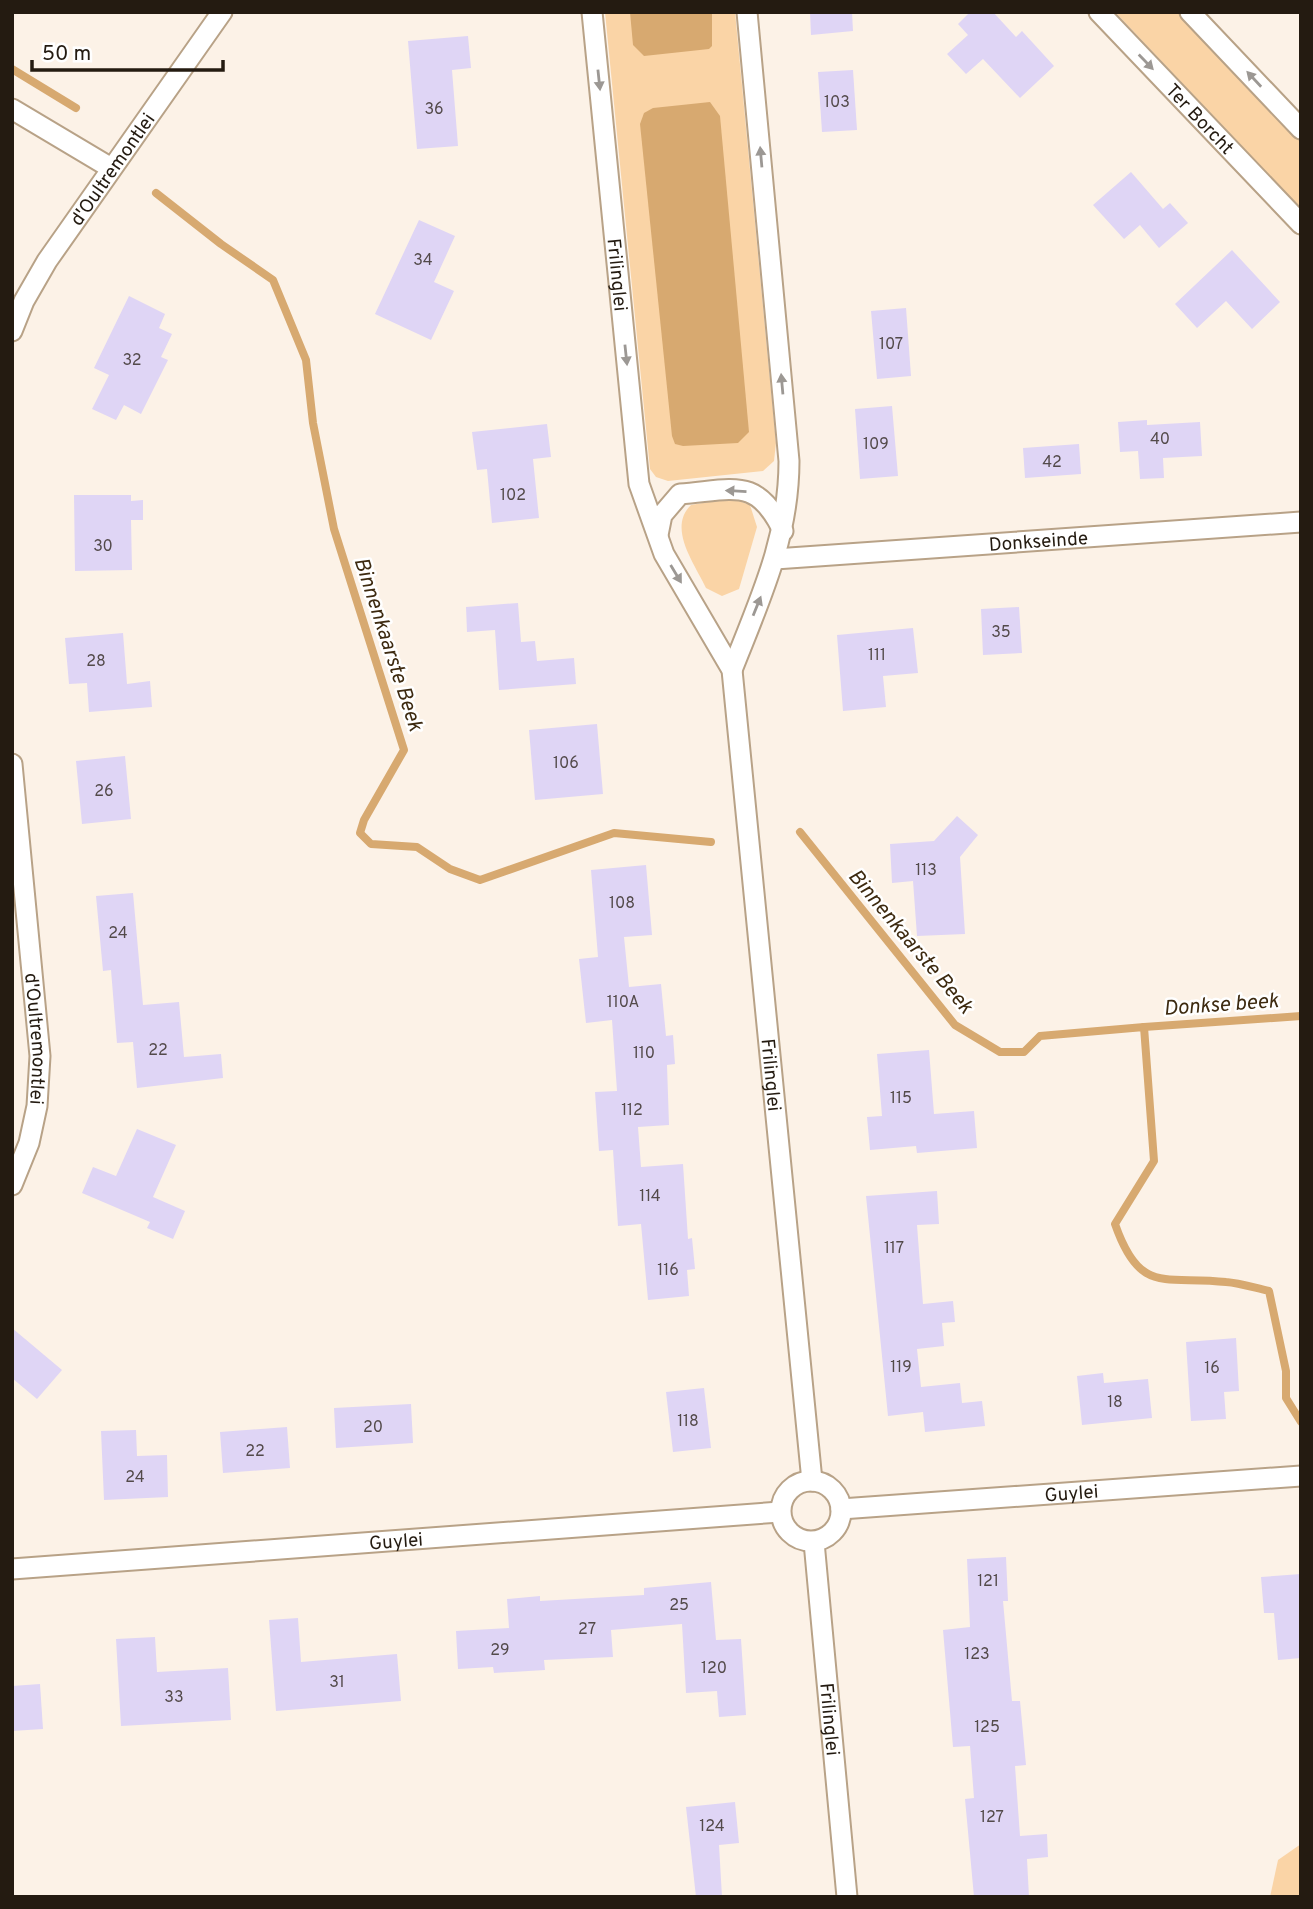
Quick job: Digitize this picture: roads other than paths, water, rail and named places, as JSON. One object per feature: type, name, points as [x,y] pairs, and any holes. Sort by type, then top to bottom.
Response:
[{"type":"street","name":"d'Oultremontlei","points":[[12,331],[24,301],[47,261],[222,12]]},
{"type":"street","name":"Frilinglei","points":[[592,12],[639,484],[664,554],[732,670],[812,1481]]},
{"type":"street","name":"Frilinglei","points":[[732,670],[775,559],[789,498],[789,461],[747,12]]},
{"type":"street","name":"Ter Borcht","points":[[1100,12],[1301,224]]},
{"type":"street","points":[[1190,12],[1301,129]]},
{"type":"street","points":[[12,109],[111,169]]},
{"type":"street","points":[[658,535],[662,515],[680,494],[740,489],[761,496],[774,511],[783,531]]},
{"type":"street","name":"Donkseinde","points":[[775,559],[1301,522]]},
{"type":"street","name":"d'Oultremontlei","points":[[12,764],[40,1056],[37,1106],[29,1143],[12,1185]]},
{"type":"street","name":"Guylei","points":[[841,1509],[1301,1476]]},
{"type":"street","points":[[812,1481],[833,1490],[841,1509],[838,1524],[832,1533],[814,1542],[796,1538],[787,1531],[780,1512],[785,1495],[792,1487],[812,1481]]},
{"type":"street","name":"Guylei","points":[[12,1569],[780,1512]]},
{"type":"street","name":"Frilinglei","points":[[814,1542],[848,1897]]},
{"type":"waterway","name":"Binnenkaarste Beek","points":[[12,69],[76,108]]},
{"type":"waterway","name":"Binnenkaarste Beek","points":[[156,193],[221,244],[273,280],[306,360],[313,423],[334,529],[404,750],[364,820],[360,833],[371,844],[417,847],[450,869],[480,880],[614,833],[711,842]]},
{"type":"waterway","name":"Binnenkaarste Beek","points":[[800,832],[955,1025],[1000,1052],[1024,1052],[1040,1036],[1144,1027],[1154,1161],[1115,1224],[1124,1247],[1134,1262],[1145,1272],[1157,1277],[1231,1283],[1269,1291],[1286,1371],[1286,1398],[1301,1422]]},
{"type":"waterway","name":"Donkse beek","points":[[1144,1027],[1301,1016]]}]
